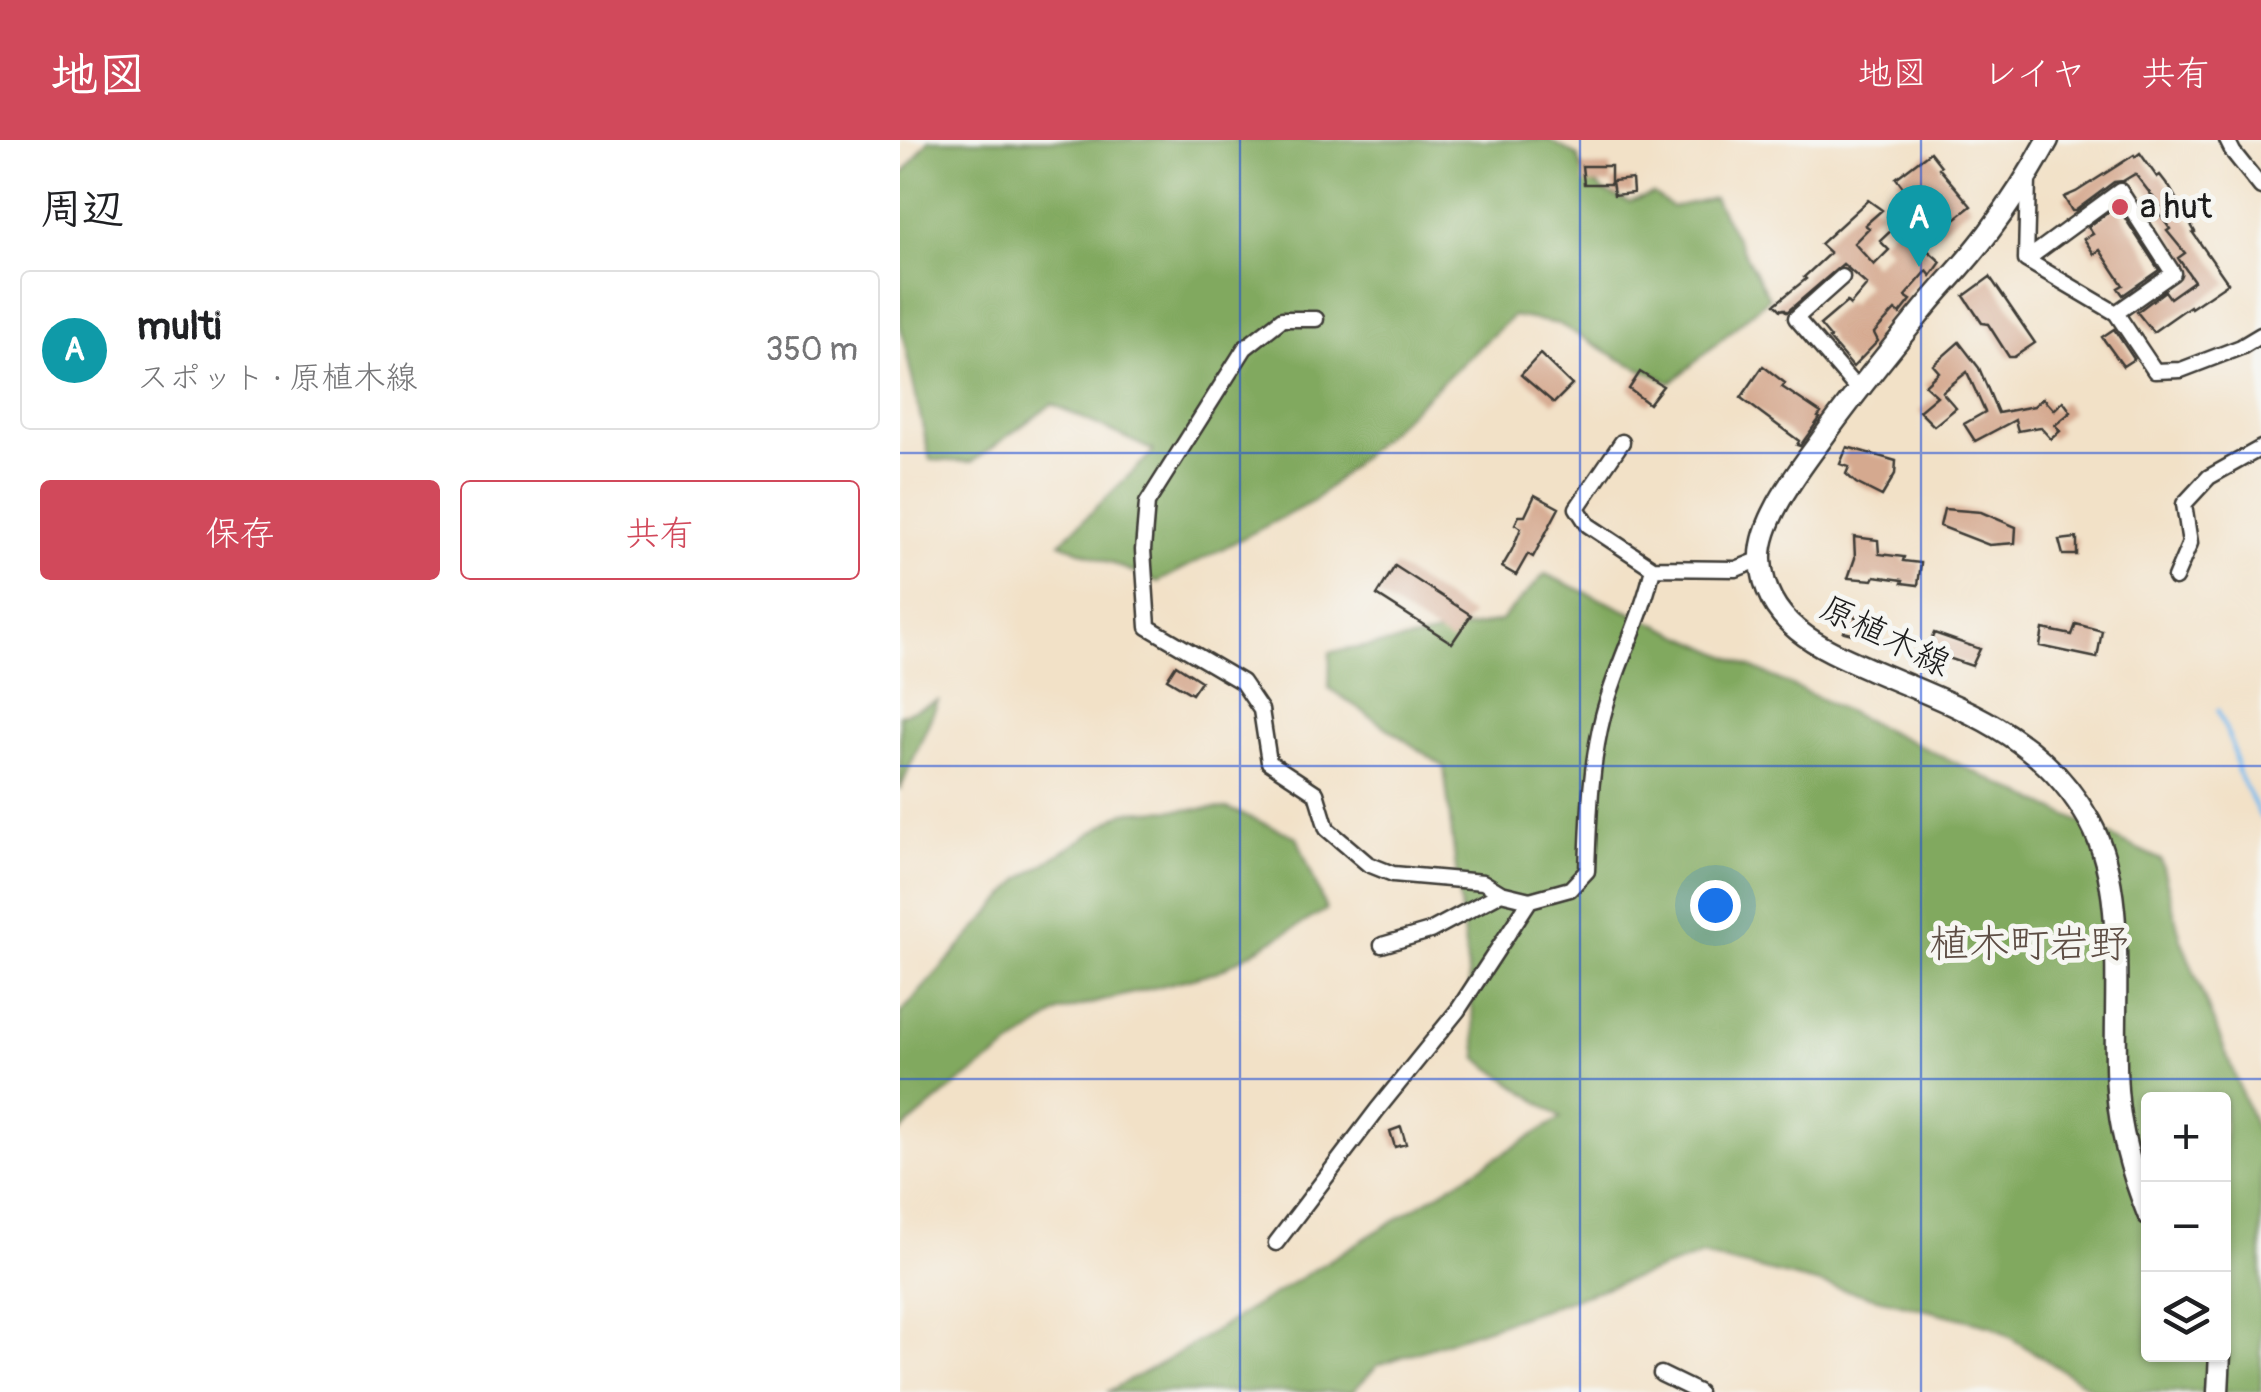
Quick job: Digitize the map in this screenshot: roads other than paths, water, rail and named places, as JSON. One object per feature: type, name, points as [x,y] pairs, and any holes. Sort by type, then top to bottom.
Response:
[{"type":"main road","points":[[1761,558],[1770,519],[1784,494],[1858,390],[1990,232],[2048,140]]},
{"type":"main road","name":"原植木線","points":[[1761,558],[1768,590],[1780,614],[1798,632],[1853,662],[1985,719],[2039,756],[2090,822],[2106,862],[2114,904],[2117,1092],[2127,1156],[2141,1197]]},
{"type":"main road","points":[[2218,1392],[2220,1362]]},
{"type":"street","points":[[2227,140],[2261,188]]},
{"type":"street","points":[[2026,260],[2028,176]]},
{"type":"street","points":[[2026,260],[2120,191],[2173,272],[2116,312]]},
{"type":"street","points":[[2026,260],[2116,312],[2154,371],[2182,370],[2261,335]]},
{"type":"street","points":[[1842,277],[1796,318],[1858,390]]},
{"type":"street","points":[[1316,319],[1282,319],[1245,348],[1147,502],[1143,550],[1148,627],[1242,682],[1261,710],[1269,762],[1316,793],[1327,829],[1368,864],[1393,874],[1482,882],[1501,893],[1530,900],[1570,889],[1587,871],[1592,772],[1602,717],[1648,594],[1653,568]]},
{"type":"street","points":[[1622,442],[1577,508],[1588,525],[1653,568],[1736,568],[1761,558]]},
{"type":"street","points":[[2175,578],[2190,543],[2184,504],[2209,477],[2261,448]]},
{"type":"street","points":[[1382,945],[1430,931],[1501,893]]},
{"type":"street","points":[[1276,1243],[1458,1010],[1530,900]]},
{"type":"street","points":[[1661,1374],[1698,1392]]},
{"type":"waterway","points":[[2218,710],[2238,772],[2261,818]]},
{"type":"place","name":"a hut","points":[[2120,207]]},
{"type":"place","name":"multi","points":[[1919,267]]},
{"type":"district","name":"植木町岩野","points":[[2029,944]]}]
